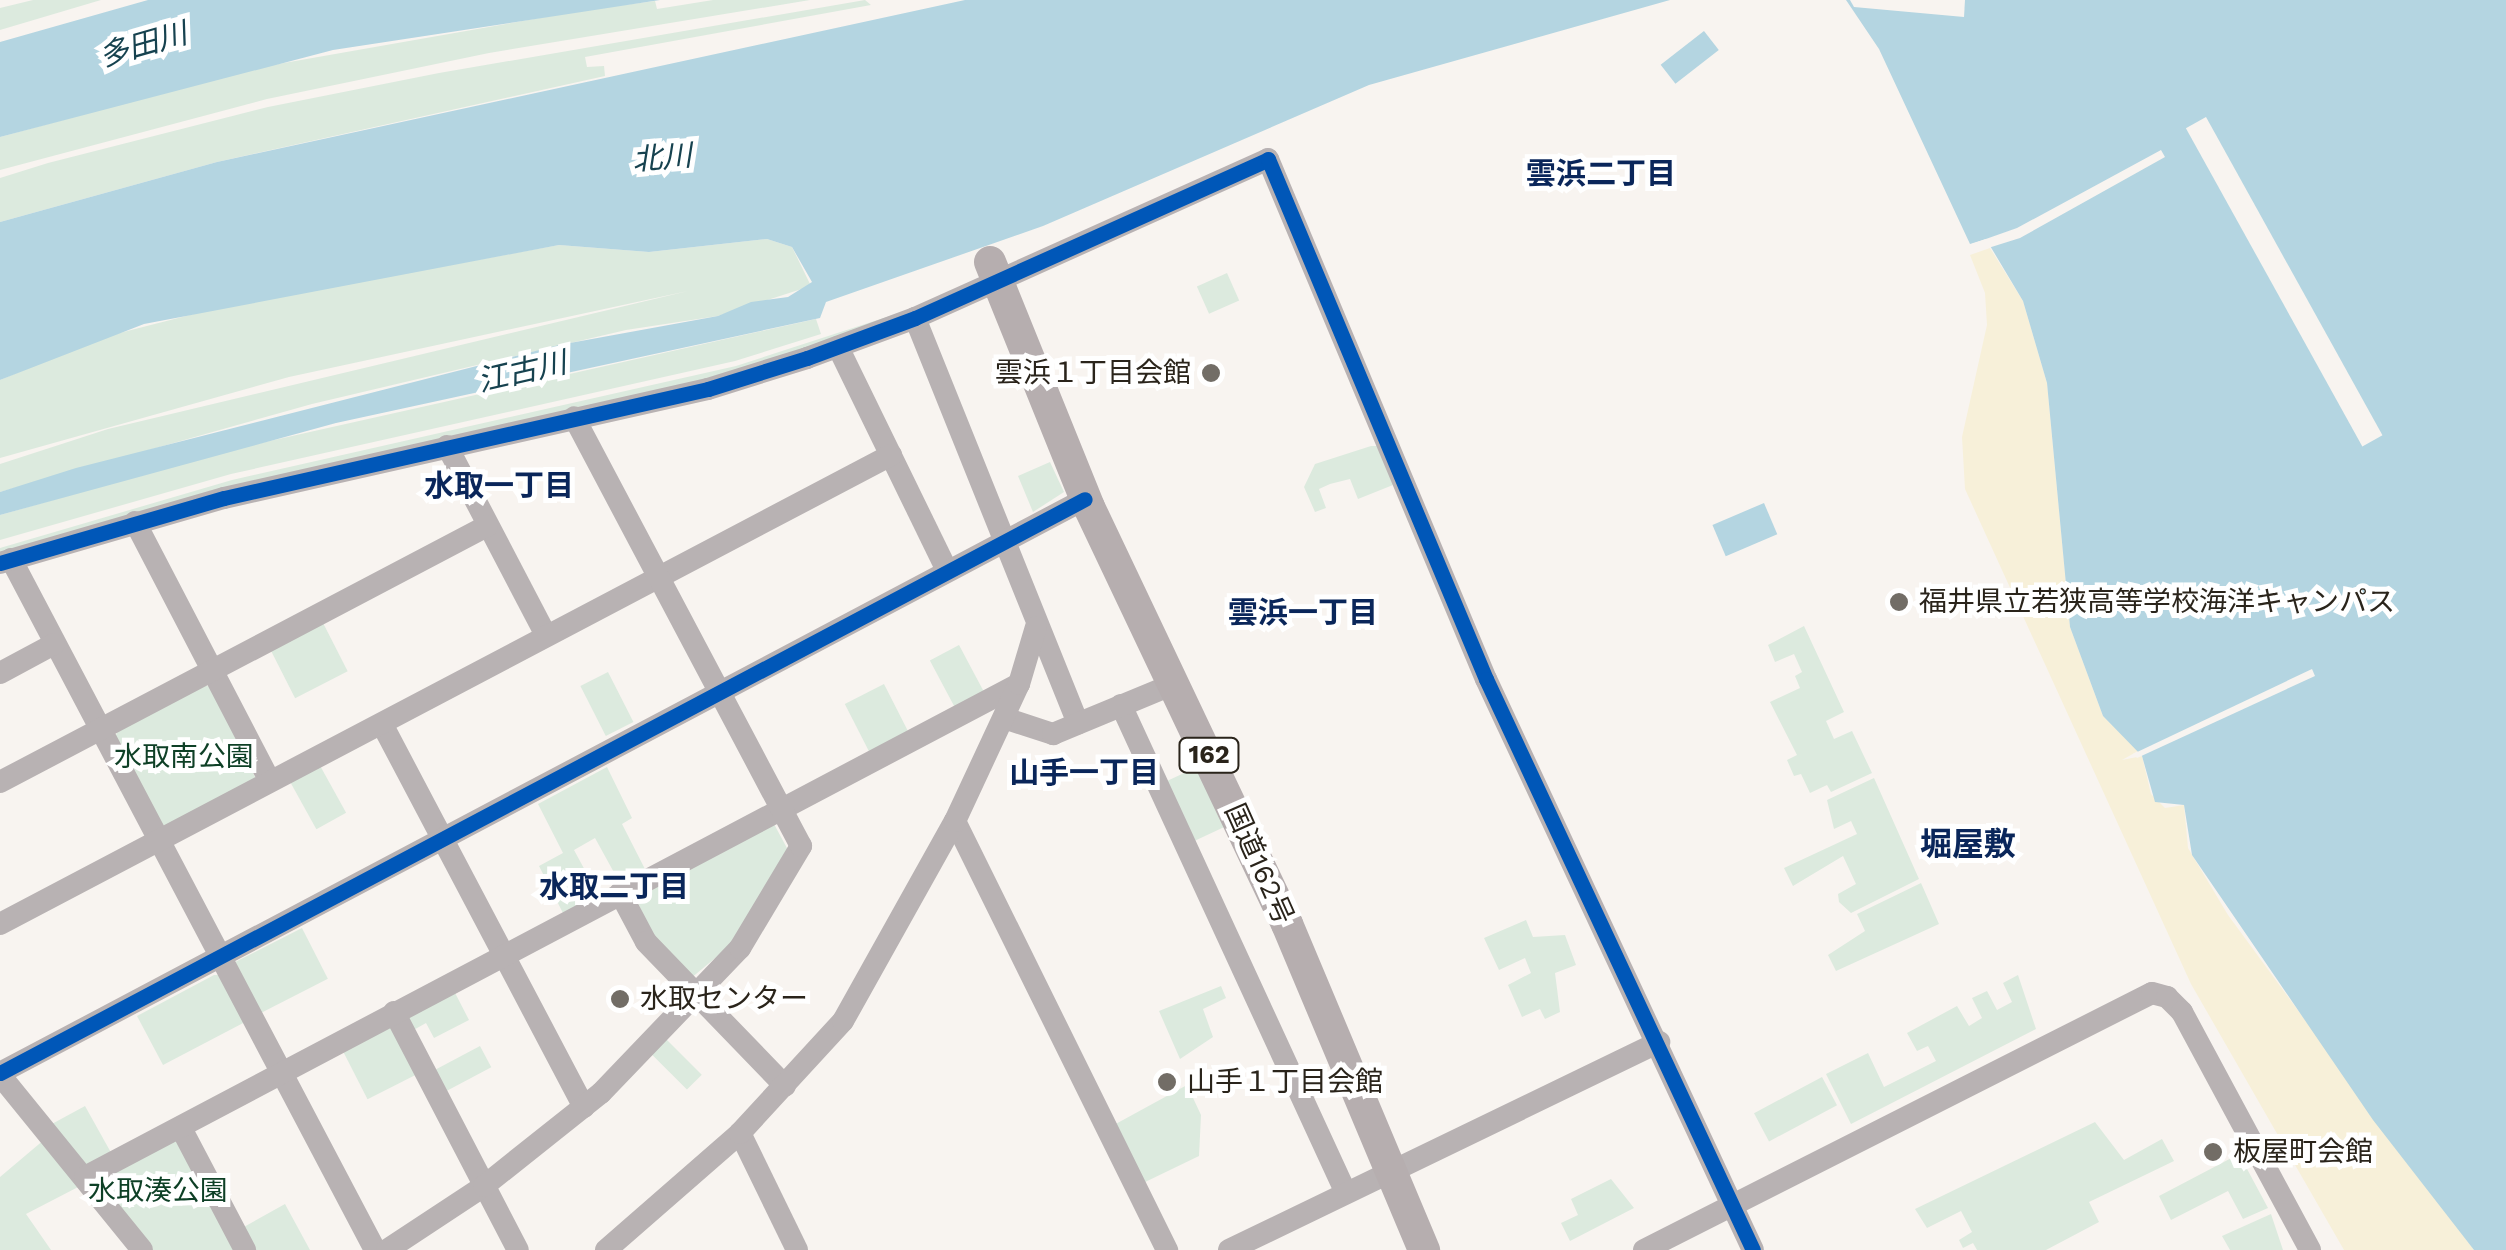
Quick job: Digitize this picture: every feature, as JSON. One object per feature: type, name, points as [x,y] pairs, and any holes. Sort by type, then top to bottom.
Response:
[{"type":"highway","name":"国道162号","points":[[993,272],[1085,498],[1287,924],[1424,1250]]},
{"type":"street","points":[[376,1250],[54,644],[6,561],[134,522],[447,446],[708,390],[915,318],[993,272],[1268,160],[1486,679],[1753,1250]]},
{"type":"street","points":[[915,318],[1002,543],[1078,724]]},
{"type":"street","points":[[838,347],[947,570]]},
{"type":"street","points":[[387,1250],[484,1186],[584,1108],[740,948],[801,846],[574,417]]},
{"type":"street","points":[[447,446],[546,635]]},
{"type":"street","points":[[0,924],[891,455]]},
{"type":"street","points":[[142,1250],[0,1074],[1085,498]]},
{"type":"street","points":[[134,522],[270,781]]},
{"type":"street","points":[[0,782],[487,526]]},
{"type":"street","points":[[614,1247],[740,1133],[842,1021],[955,820],[1019,684],[1036,626]]},
{"type":"street","points":[[0,672],[54,644]]},
{"type":"street","points":[[85,1178],[502,954],[1019,684]]},
{"type":"street","points":[[1004,718],[1053,734],[1174,684]]},
{"type":"street","points":[[1121,705],[1345,1190]]},
{"type":"street","points":[[382,724],[584,1108]]},
{"type":"street","points":[[955,820],[1167,1250]]},
{"type":"street","points":[[620,893],[646,942],[784,1086]]},
{"type":"street","points":[[1644,1250],[2152,993],[2182,1012],[2310,1250]]},
{"type":"street","points":[[394,1012],[518,1250]]},
{"type":"street","points":[[1229,1250],[1345,1190],[1659,1042]]},
{"type":"street","points":[[181,1128],[246,1250]]},
{"type":"street","points":[[740,1133],[797,1250]]},
{"type":"green space","points":[[33,0],[101,0],[0,30],[0,8]]},
{"type":"green space","points":[[713,0],[810,0],[489,53],[267,99],[0,170],[0,137],[250,69],[585,10],[655,1],[657,9]]},
{"type":"green space","points":[[865,0],[871,5],[585,57],[587,67],[604,66],[605,76],[217,162],[0,222],[0,178],[48,163],[268,107],[439,73]]},
{"type":"green space","points":[[767,239],[792,247],[811,286],[718,316],[626,330],[312,404],[0,492],[0,464],[108,429],[688,291],[289,377],[0,458],[0,380],[100,338],[221,307],[559,245],[649,252]]},
{"type":"green space","points":[[1227,273],[1239,300],[1209,314],[1197,286]]},
{"type":"green space","points":[[936,301],[704,384],[0,557],[0,548],[232,480],[736,366]]},
{"type":"green space","points":[[816,319],[821,334],[735,361],[231,474],[0,540],[0,515],[225,451]]},
{"type":"green space","points":[[1381,446],[1393,485],[1358,499],[1350,479],[1330,484],[1319,489],[1326,508],[1315,512],[1304,487],[1315,464]]},
{"type":"green space","points":[[1050,462],[1064,492],[1033,512],[1018,476]]},
{"type":"green space","points":[[320,617],[348,671],[295,698],[267,644]]},
{"type":"green space","points":[[1804,626],[1844,712],[1826,721],[1834,739],[1852,731],[1872,773],[1831,792],[1827,785],[1810,793],[1801,774],[1794,776],[1787,760],[1797,755],[1770,702],[1800,688],[1795,676],[1802,672],[1794,654],[1775,662],[1768,645]]},
{"type":"green space","points":[[959,645],[985,694],[956,709],[930,660]]},
{"type":"green space","points":[[608,672],[633,722],[606,736],[580,686]]},
{"type":"green space","points":[[884,684],[909,734],[870,754],[845,704]]},
{"type":"green space","name":"水取南公園","points":[[204,685],[213,688],[257,781],[169,827],[158,824],[113,741],[118,731]]},
{"type":"green space","points":[[318,762],[346,813],[316,829],[288,778]]},
{"type":"green space","points":[[1199,766],[1227,826],[1191,843],[1163,783]]},
{"type":"green space","points":[[607,767],[632,818],[622,824],[647,873],[622,887],[595,838],[574,850],[600,898],[565,917],[539,866],[563,853],[538,804]]},
{"type":"green space","points":[[1874,778],[1919,879],[1851,913],[1839,902],[1838,894],[1856,884],[1843,856],[1793,886],[1784,868],[1857,834],[1851,821],[1834,829],[1827,800]]},
{"type":"green space","points":[[774,824],[788,850],[732,944],[690,979],[652,938],[635,895]]},
{"type":"green space","points":[[1921,883],[1939,924],[1836,971],[1828,955],[1865,931],[1857,914]]},
{"type":"green space","points":[[1526,920],[1533,937],[1565,935],[1576,965],[1555,973],[1560,1012],[1545,1019],[1540,1009],[1522,1017],[1508,985],[1531,973],[1525,958],[1499,970],[1484,938]]},
{"type":"green space","points":[[302,928],[328,979],[257,1015],[232,964]]},
{"type":"green space","points":[[214,975],[222,975],[247,1021],[163,1065],[137,1016]]},
{"type":"green space","points":[[2018,975],[2036,1029],[1851,1124],[1826,1074],[1868,1053],[1884,1087],[1936,1061],[1928,1046],[1917,1051],[1907,1033],[1957,1006],[1969,1026],[1982,1018],[1972,998],[1987,991],[1997,1010],[2012,1002],[2003,983]]},
{"type":"green space","points":[[1221,986],[1226,998],[1203,1009],[1213,1037],[1180,1059],[1159,1011]]},
{"type":"green space","points":[[452,987],[469,1020],[434,1038],[426,1023],[410,1032],[407,1011]]},
{"type":"green space","points":[[392,1024],[417,1074],[368,1099],[342,1049]]},
{"type":"green space","points":[[665,1038],[702,1075],[687,1090],[650,1053]]},
{"type":"green space","points":[[480,1046],[491,1067],[443,1093],[431,1072]]},
{"type":"green space","points":[[1822,1077],[1837,1105],[1769,1141],[1754,1113]]},
{"type":"green space","points":[[1187,1085],[1201,1115],[1199,1156],[1141,1184],[1112,1126]]},
{"type":"green space","points":[[85,1106],[114,1158],[89,1169],[50,1125]]},
{"type":"green space","points":[[2095,1122],[2124,1160],[2162,1139],[2174,1161],[2089,1202],[2099,1222],[2046,1250],[1977,1250],[1973,1243],[1963,1248],[1959,1240],[1972,1232],[1961,1211],[1927,1228],[1915,1209]]},
{"type":"green space","name":"水取湊公園","points":[[173,1135],[237,1250],[150,1250],[99,1185],[100,1174]]},
{"type":"green space","points":[[45,1139],[82,1185],[26,1214],[51,1250],[0,1250],[0,1177]]},
{"type":"green space","points":[[2239,1154],[2268,1208],[2243,1219],[2228,1191],[2171,1220],[2159,1196]]},
{"type":"green space","points":[[1611,1179],[1634,1208],[1570,1241],[1561,1223],[1578,1215],[1571,1199]]},
{"type":"green space","points":[[285,1204],[310,1250],[253,1250],[242,1228]]},
{"type":"green space","points":[[2271,1214],[2283,1250],[2230,1250],[2222,1236]]},
{"type":"sand","points":[[1990,248],[2023,301],[2047,383],[2070,627],[2103,716],[2138,751],[2122,760],[2142,756],[2151,794],[2165,808],[2184,805],[2188,848],[2228,915],[2474,1250],[2344,1250],[2191,984],[1965,489],[1962,437],[1987,325],[1985,293],[1970,255]]},
{"type":"water","name":"多田川","points":[[148,0],[660,0],[333,50],[0,137],[0,42]]},
{"type":"water","points":[[965,0],[1670,0],[1369,85],[1043,226],[826,302],[820,318],[336,423],[0,515],[0,492],[76,468],[559,345],[718,316],[751,302],[788,297],[812,282],[792,247],[767,239],[649,252],[559,245],[144,324],[0,380],[0,222],[217,162]]},
{"type":"water","points":[[1846,0],[2506,0],[2506,1250],[2474,1250],[2373,1120],[2192,855],[2184,805],[2155,802],[2142,756],[2103,716],[2070,627],[2047,383],[2023,301],[1986,239],[1970,244],[1879,49]]},
{"type":"water","points":[[1704,31],[1719,50],[1675,84],[1661,65]]},
{"type":"water","points":[[1764,503],[1777,534],[1726,556],[1712,525]]},
{"type":"pier","points":[[1850,0],[1965,0],[1964,17],[1854,7]]},
{"type":"pier","points":[[2206,117],[2382,435],[2362,447],[2186,128]]},
{"type":"pier","points":[[2161,150],[2165,157],[2020,238],[1985,249],[1966,246],[2017,228]]},
{"type":"pier","points":[[2312,669],[2315,676],[2137,758],[2133,754]]},
{"type":"cycle path","points":[[0,563],[224,498],[708,389],[807,358],[915,318],[1268,159],[1486,679],[1753,1250]]},
{"type":"cycle path","points":[[0,1073],[1085,499]]},
{"type":"place","name":"雲浜１丁目会館","points":[[1211,373]]},
{"type":"place","name":"福井県立若狭高等学校海洋キャンパス","points":[[1899,602]]},
{"type":"place","name":"水取センター","points":[[620,999]]},
{"type":"place","name":"山手１丁目会館","points":[[1167,1082]]},
{"type":"place","name":"板屋町会館","points":[[2213,1152]]},
{"type":"district","name":"雲浜二丁目","points":[[1601,174]]},
{"type":"district","name":"水取一丁目","points":[[499,486]]},
{"type":"district","name":"雲浜一丁目","points":[[1303,613]]},
{"type":"district","name":"山手一丁目","points":[[1084,773]]},
{"type":"district","name":"堀屋敷","points":[[1968,844]]},
{"type":"district","name":"水取二丁目","points":[[614,887]]},
{"type":"water label","name":"北川","points":[[662,158]]},
{"type":"water label","name":"江古川","points":[[522,372]]}]
